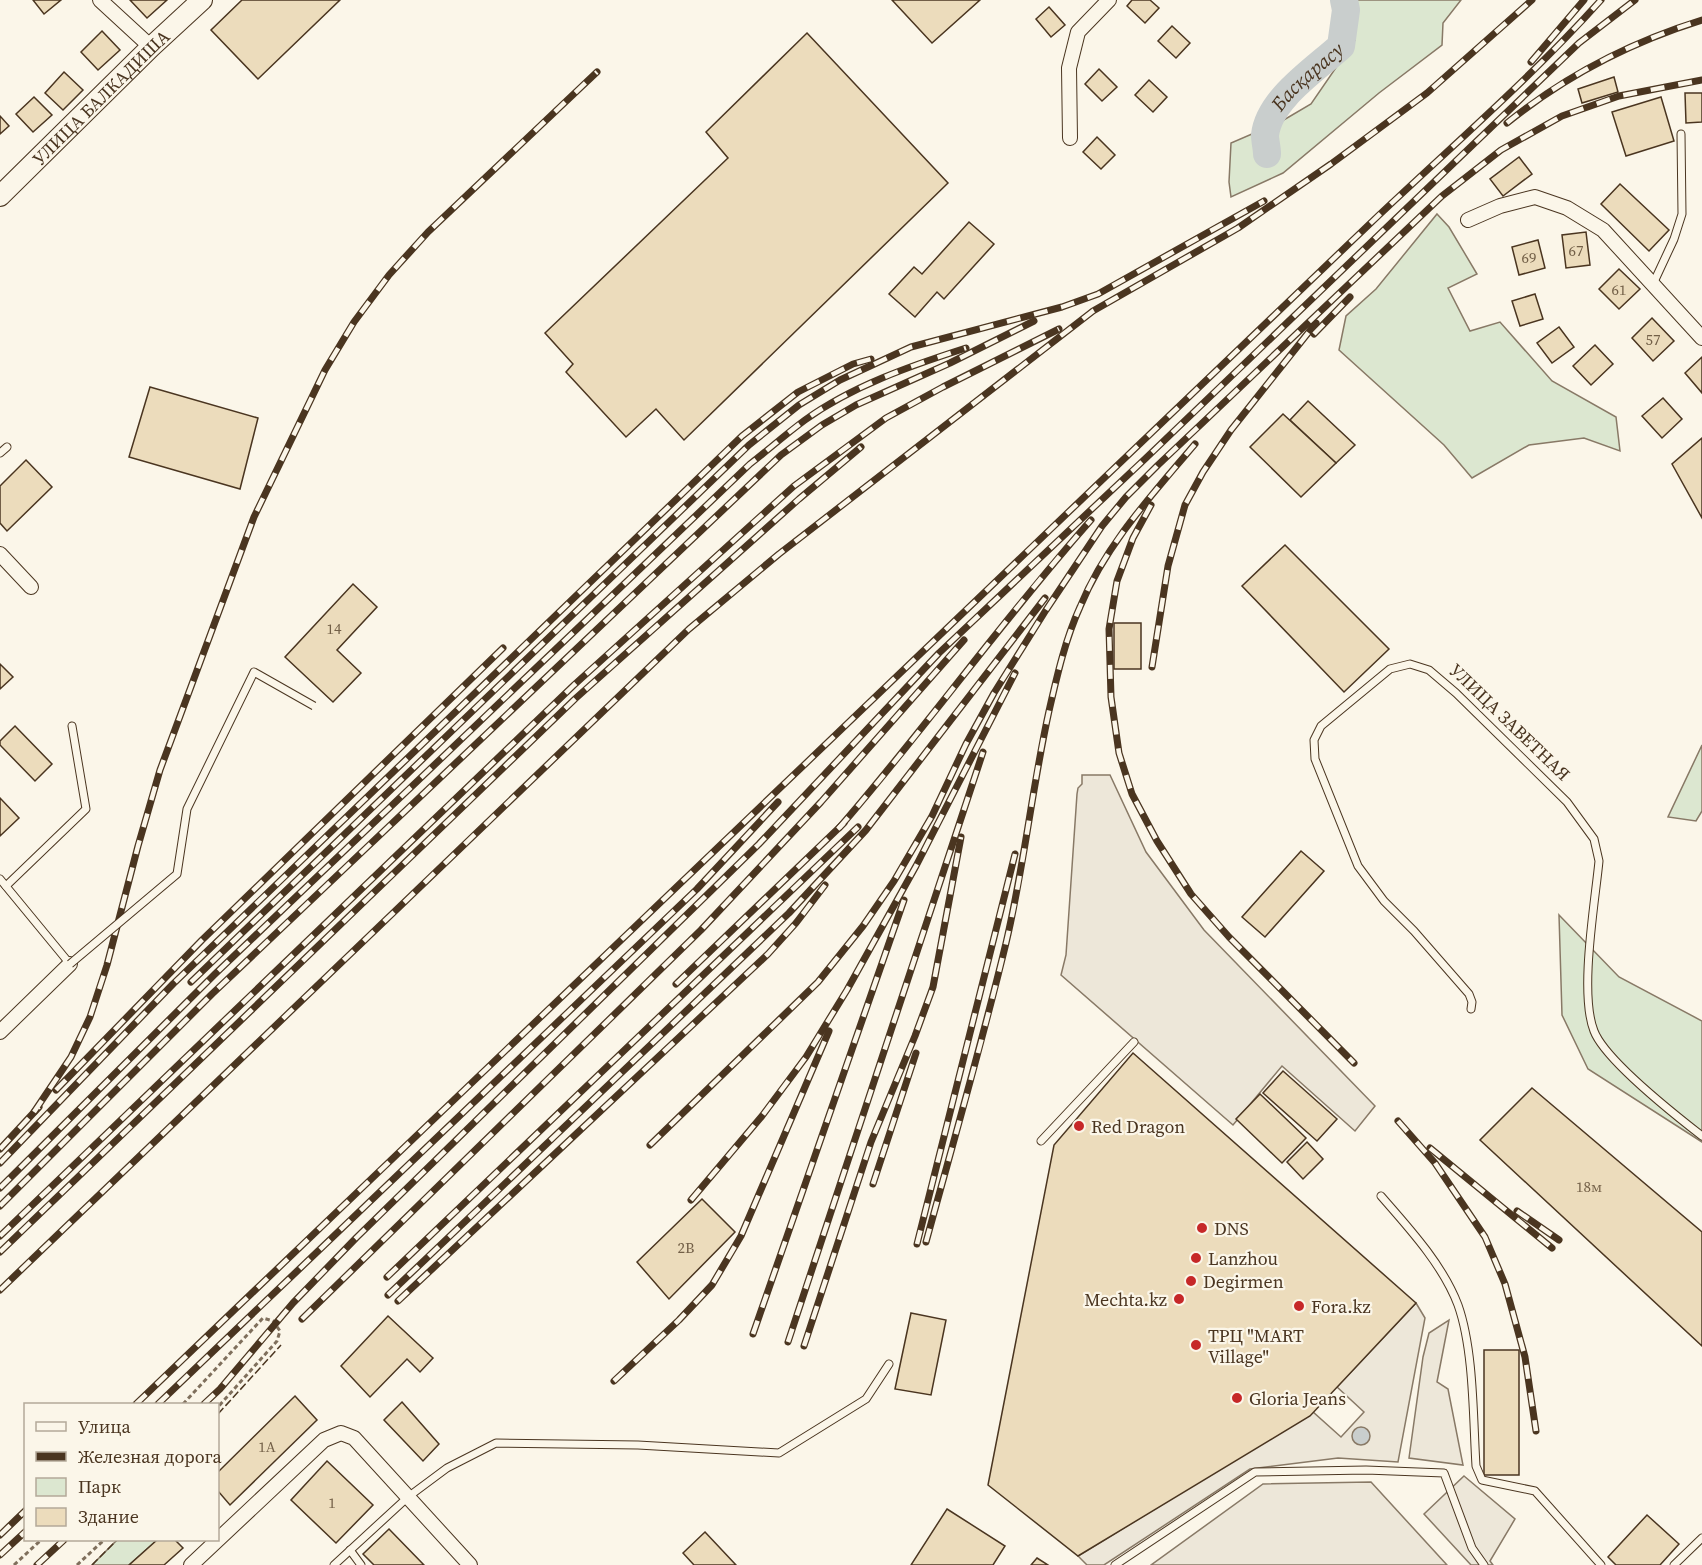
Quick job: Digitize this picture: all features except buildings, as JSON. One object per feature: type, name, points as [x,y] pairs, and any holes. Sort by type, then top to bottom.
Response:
[{"type":"street","points":[[100,0],[151,47]]},
{"type":"street","name":"УЛИЦА БАЛКАДИША","points":[[0,196],[202,0]]},
{"type":"street","points":[[1070,138],[1069,68],[1078,32],[1109,0]]},
{"type":"street","points":[[1468,220],[1500,206],[1535,197],[1567,208],[1603,230],[1702,338]]},
{"type":"street","points":[[0,554],[31,587]]},
{"type":"street","points":[[0,1032],[70,964]]},
{"type":"street","points":[[219,1539],[324,1440],[340,1433],[354,1438],[470,1565]]},
{"type":"street","points":[[191,1565],[217,1541]]},
{"type":"lane","points":[[1653,284],[1674,239],[1682,214],[1681,134]]},
{"type":"lane","points":[[0,453],[7,447]]},
{"type":"lane","name":"УЛИЦА ЗАВЕТНАЯ","points":[[1471,1009],[1472,1002],[1469,994],[1384,901],[1358,866],[1315,759],[1314,740],[1321,726],[1390,669],[1410,664],[1429,670],[1456,693],[1567,802],[1594,839],[1599,861],[1587,999],[1594,1031],[1611,1057],[1702,1136]]},
{"type":"lane","points":[[0,879],[70,964],[177,874],[187,809],[254,672],[314,706]]},
{"type":"lane","points":[[6,886],[86,809],[72,726]]},
{"type":"lane","points":[[1041,1141],[1134,1042]]},
{"type":"lane","points":[[1382,1196],[1431,1255],[1458,1305],[1468,1349],[1476,1466],[1482,1480],[1535,1491],[1601,1565]]},
{"type":"lane","points":[[334,1565],[408,1497],[447,1468],[496,1443],[638,1445],[779,1453],[866,1399],[889,1364]]},
{"type":"lane","points":[[1115,1565],[1255,1472],[1366,1470],[1444,1473],[1472,1548],[1484,1565]]},
{"type":"lane","points":[[1674,1565],[1702,1538]]},
{"type":"lane","points":[[350,1550],[361,1565]]},
{"type":"path","points":[[184,1403],[263,1318],[273,1321],[280,1331],[277,1341],[219,1406]]},
{"type":"path","points":[[14,1565],[39,1541]]},
{"type":"path","points":[[77,1565],[102,1541]]},
{"type":"green space","points":[[1354,0],[1461,0],[1443,23],[1442,45],[1379,93],[1283,173],[1231,197],[1229,182],[1231,143],[1282,121],[1311,104],[1355,40]]},
{"type":"green space","points":[[1437,214],[1449,227],[1477,274],[1448,288],[1470,331],[1500,322],[1552,381],[1616,417],[1620,451],[1584,438],[1529,445],[1472,478],[1444,445],[1339,350],[1346,316],[1376,289]]},
{"type":"green space","points":[[1702,745],[1702,811],[1696,821],[1668,817]]},
{"type":"green space","points":[[1559,915],[1619,977],[1702,1021],[1702,1142],[1588,1069],[1562,1015]]},
{"type":"green space","points":[[116,1541],[156,1541],[129,1565],[92,1565]]},
{"type":"shaded area","points":[[1082,775],[1110,775],[1146,852],[1204,930],[1375,1106],[1355,1131],[1282,1066],[1233,1125],[1061,975],[1066,955],[1077,794],[1082,784]]},
{"type":"shaded area","points":[[1416,1303],[1425,1318],[1398,1462],[1338,1458],[1250,1469],[1104,1565],[1087,1565],[1078,1556],[1313,1412],[1341,1437],[1364,1412],[1337,1387]]},
{"type":"shaded area","points":[[1449,1320],[1437,1382],[1448,1389],[1463,1465],[1409,1458],[1423,1357],[1429,1333]]},
{"type":"shaded area","points":[[1361,1427],[1367,1430],[1370,1436],[1367,1442],[1361,1445],[1355,1442],[1352,1436],[1355,1430]]},
{"type":"shaded area","points":[[1464,1476],[1515,1519],[1490,1561],[1493,1565],[1471,1565],[1424,1514]]},
{"type":"shaded area","points":[[1371,1482],[1447,1565],[1151,1565],[1263,1484]]},
{"type":"waterway","name":"Басқарасу","points":[[1267,154],[1265,135],[1268,122],[1275,109],[1295,86],[1341,46],[1346,10],[1344,0]]},
{"type":"railway","points":[[0,1290],[689,629],[779,554],[1093,311],[1238,228],[1331,164],[1427,93],[1532,0]]},
{"type":"railway","points":[[1531,62],[1584,0]]},
{"type":"railway","points":[[137,1403],[1378,216],[1520,83],[1601,0]]},
{"type":"railway","points":[[205,1403],[220,1389],[293,1303],[356,1238],[759,844],[939,653],[1579,43],[1635,0]]},
{"type":"railway","points":[[1507,123],[1552,90],[1600,62],[1650,39],[1702,20]]},
{"type":"railway","points":[[34,1112],[71,1057],[90,1017],[107,965],[160,770],[254,517],[325,370],[354,322],[389,275],[428,232],[597,72]]},
{"type":"railway","points":[[650,1145],[818,982],[863,926],[894,881],[932,816],[966,744],[994,693],[1102,526],[1126,497],[1442,196],[1501,150],[1562,116],[1619,96],[1702,80]]},
{"type":"railway","points":[[191,982],[749,445],[799,405],[840,380],[911,347],[1062,307],[1098,294],[1264,201]]},
{"type":"railway","points":[[1314,334],[1350,297]]},
{"type":"railway","points":[[0,1206],[212,994],[781,455],[822,425],[856,405],[950,363],[1034,321]]},
{"type":"railway","points":[[1152,667],[1168,566],[1185,505],[1203,472],[1231,430],[1316,323]]},
{"type":"railway","points":[[0,1236],[574,685],[794,486],[886,418],[1059,329]]},
{"type":"railway","points":[[0,1188],[215,974],[750,464],[805,420],[842,397],[903,370],[966,348]]},
{"type":"railway","points":[[0,1163],[173,984],[742,436],[798,392],[853,364],[871,359]]},
{"type":"railway","points":[[926,1242],[1006,943],[1043,740],[1058,671],[1070,632],[1091,584],[1116,541],[1195,444]]},
{"type":"railway","points":[[0,1252],[576,698],[799,499],[861,447]]},
{"type":"railway","points":[[1151,505],[1133,538],[1117,581],[1109,629],[1111,697],[1119,753],[1132,794],[1157,841],[1191,894],[1229,937],[1354,1063]]},
{"type":"railway","points":[[839,828],[1091,520]]},
{"type":"railway","points":[[388,1295],[789,913],[866,830],[1045,598]]},
{"type":"railway","points":[[302,1319],[701,930],[821,802],[964,640]]},
{"type":"railway","points":[[56,1090],[202,940],[503,648]]},
{"type":"railway","points":[[691,1200],[762,1116],[806,1057],[847,990],[916,866],[1015,673]]},
{"type":"railway","points":[[788,1342],[983,752]]},
{"type":"railway","points":[[159,1403],[697,889],[778,802]]},
{"type":"railway","points":[[676,984],[844,823]]},
{"type":"railway","points":[[387,1277],[858,827]]},
{"type":"railway","points":[[804,1346],[871,1142],[933,987],[961,837]]},
{"type":"railway","points":[[917,1244],[1015,854]]},
{"type":"railway","points":[[398,1301],[768,954],[796,923],[825,885]]},
{"type":"railway","points":[[753,1334],[904,900]]},
{"type":"railway","points":[[614,1381],[679,1320],[712,1285],[741,1236],[829,1031]]},
{"type":"railway","points":[[873,1184],[916,1053]]},
{"type":"railway","points":[[0,1149],[39,1107]]},
{"type":"railway","points":[[1398,1121],[1435,1163],[1485,1237],[1505,1284],[1525,1357],[1536,1431]]},
{"type":"railway","points":[[1430,1148],[1552,1248]]},
{"type":"railway","points":[[1517,1211],[1559,1240]]},
{"type":"railway","points":[[0,1535],[24,1512]]},
{"type":"railway","points":[[0,1555],[24,1533]]},
{"type":"railway","points":[[37,1565],[63,1541]]},
{"type":"fence","points":[[219,1413],[281,1345]]},
{"type":"fence","points":[[92,1565],[116,1541]]},
{"type":"place","name":"Red Dragon","points":[[1079,1126]]},
{"type":"place","name":"DNS","points":[[1202,1228]]},
{"type":"place","name":"Lanzhou","points":[[1196,1258]]},
{"type":"place","name":"Degirmen","points":[[1191,1281]]},
{"type":"place","name":"Mechta.kz","points":[[1179,1299]]},
{"type":"place","name":"Fora.kz","points":[[1299,1306]]},
{"type":"place","name":"ТРЦ \"MART Village\"","points":[[1196,1345]]},
{"type":"place","name":"Gloria Jeans","points":[[1237,1398]]}]
